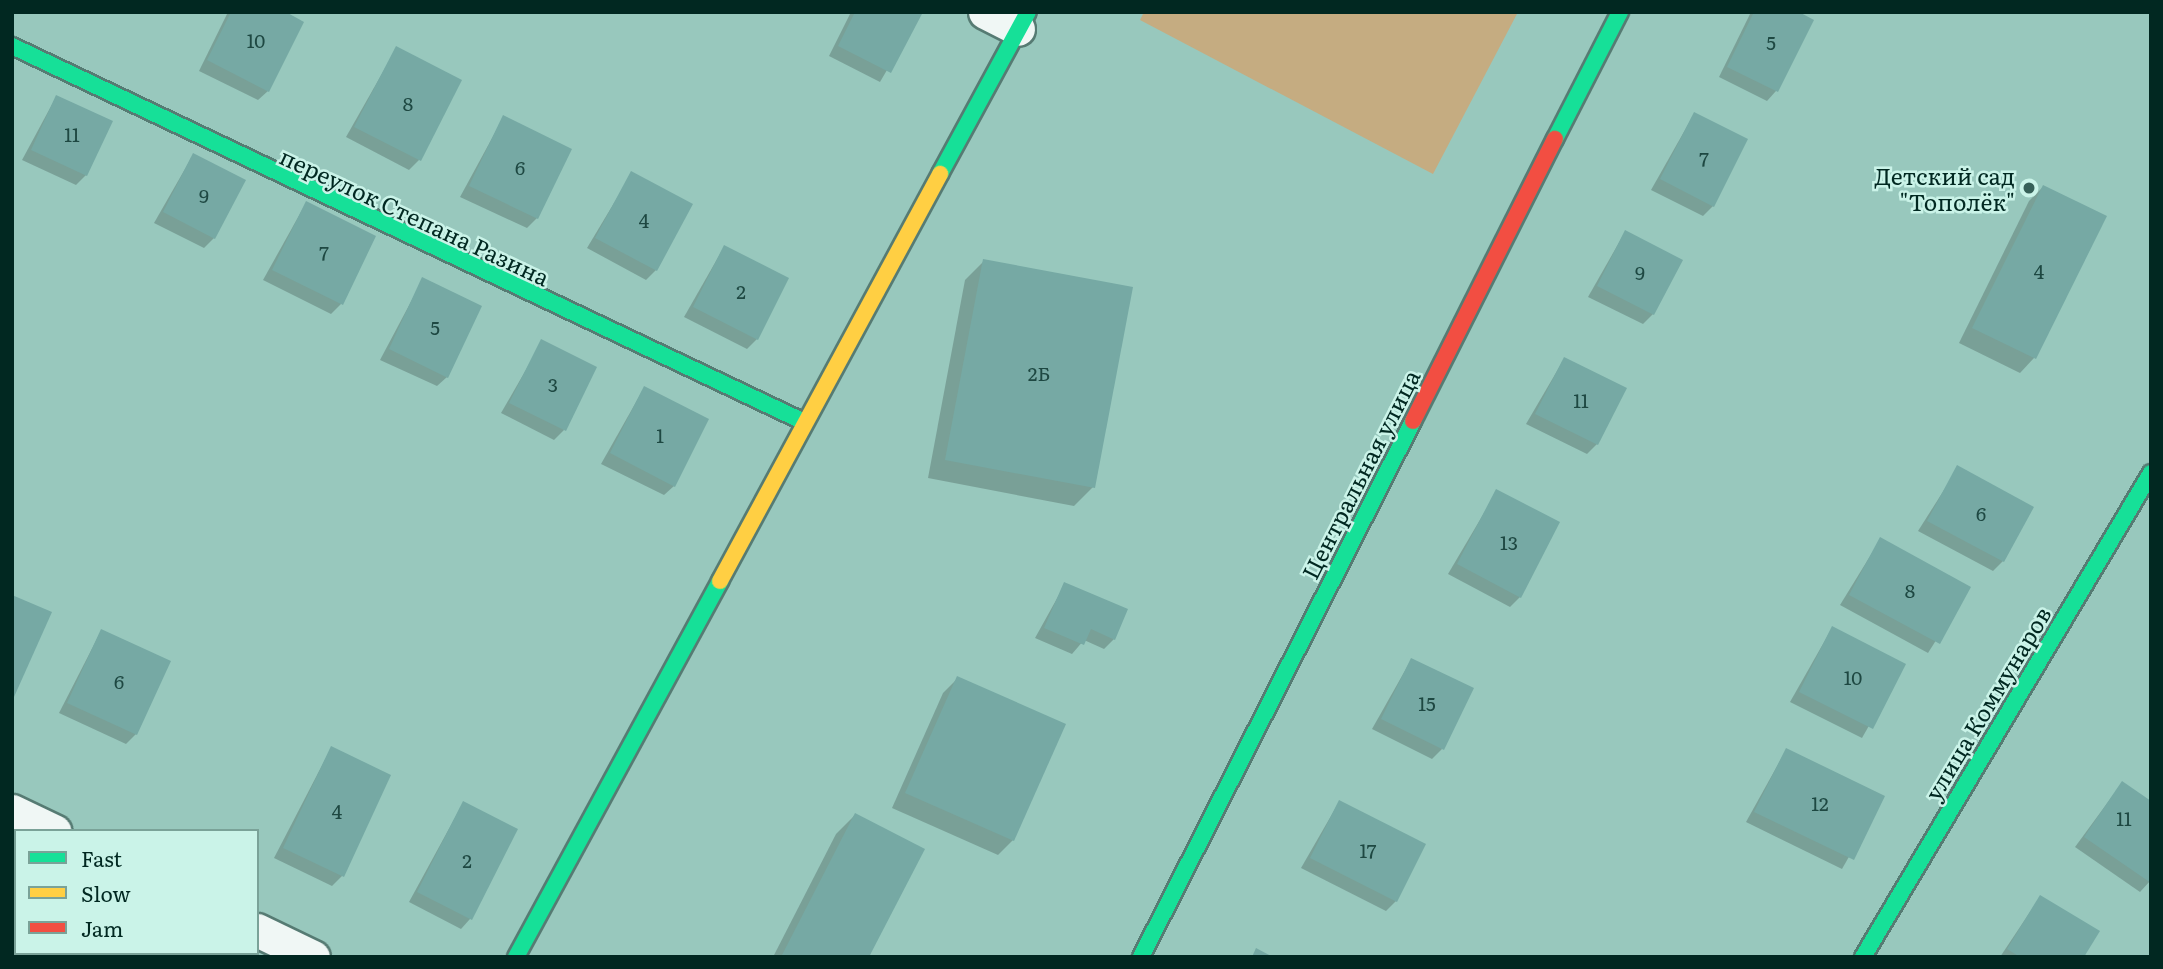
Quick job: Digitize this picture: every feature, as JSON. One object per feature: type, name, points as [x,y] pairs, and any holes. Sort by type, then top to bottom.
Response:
[{"type":"street","points":[[516,957],[802,421],[1023,21],[985,12]]},
{"type":"street","name":"Центральная улица","points":[[1141,957],[1620,12]]},
{"type":"street","name":"переулок Степана Разина","points":[[12,46],[802,421]]},
{"type":"street","name":"улица Коммунаров","points":[[1863,957],[2151,473]]},
{"type":"street","points":[[12,811],[50,829]]},
{"type":"street","points":[[259,931],[313,957]]},
{"type":"shaded area","points":[[1144,12],[1518,12],[1433,174],[1140,20]]},
{"type":"building","points":[[231,12],[286,12],[304,22],[269,92],[207,60]]},
{"type":"building","points":[[855,12],[923,12],[891,73],[838,46]]},
{"type":"building","points":[[1754,12],[1799,12],[1814,20],[1778,92],[1727,67]]},
{"type":"building","points":[[396,46],[462,80],[421,161],[354,127]]},
{"type":"building","points":[[56,95],[113,121],[87,176],[31,150]]},
{"type":"building","points":[[1694,112],[1748,139],[1714,207],[1660,179]]},
{"type":"building","points":[[503,115],[572,149],[538,219],[469,186]]},
{"type":"building","points":[[193,153],[246,180],[215,239],[163,212]]},
{"type":"building","points":[[631,171],[693,204],[657,271],[595,238]]},
{"type":"building","points":[[2043,185],[2107,216],[2036,359],[1972,328]]},
{"type":"building","points":[[306,201],[376,236],[343,305],[272,270]]},
{"type":"building","points":[[1625,230],[1683,260],[1654,315],[1597,286]]},
{"type":"building","points":[[724,245],[789,278],[758,340],[693,307]]},
{"type":"building","points":[[983,259],[1133,287],[1095,488],[945,460]]},
{"type":"building","points":[[422,277],[482,306],[448,378],[389,349]]},
{"type":"building","points":[[541,339],[597,367],[566,431],[509,403]]},
{"type":"building","points":[[1564,357],[1627,388],[1598,445],[1535,414]]},
{"type":"building","points":[[644,386],[709,419],[675,487],[610,453]]},
{"type":"building","points":[[1957,465],[2034,507],[2004,562],[1927,521]]},
{"type":"building","points":[[1496,489],[1560,522],[1521,598],[1457,564]]},
{"type":"building","points":[[1880,537],[1971,587],[1940,644],[1849,595]]},
{"type":"building","points":[[1064,582],[1128,609],[1115,640],[1091,629],[1084,645],[1044,628]]},
{"type":"building","points":[[12,595],[52,612],[14,697],[12,696]]},
{"type":"building","points":[[1832,626],[1906,664],[1873,729],[1799,692]]},
{"type":"building","points":[[101,629],[171,661],[137,735],[67,703]]},
{"type":"building","points":[[1411,658],[1474,688],[1444,750],[1381,719]]},
{"type":"building","points":[[957,676],[1066,724],[1014,841],[905,793]]},
{"type":"building","points":[[331,746],[391,775],[344,877],[283,848]]},
{"type":"building","points":[[1786,748],[1885,796],[1854,860],[1754,812]]},
{"type":"building","points":[[2122,781],[2151,801],[2151,883],[2084,837]]},
{"type":"building","points":[[1339,800],[1426,844],[1397,902],[1310,858]]},
{"type":"building","points":[[463,801],[518,829],[472,920],[417,892]]},
{"type":"building","points":[[855,813],[925,849],[869,957],[781,957]]},
{"type":"building","points":[[12,828],[14,862],[12,895]]},
{"type":"building","points":[[2040,895],[2100,931],[2084,957],[2020,957],[2007,949]]},
{"type":"building","points":[[1256,948],[1273,957],[1252,957]]},
{"type":"building","points":[[95,955],[138,955],[94,957]]},
{"type":"traffic: fast","points":[[940,174],[1028,12]]},
{"type":"traffic: fast","points":[[1555,139],[1620,12]]},
{"type":"traffic: fast","points":[[12,46],[802,421]]},
{"type":"traffic: fast","points":[[1141,957],[1413,421]]},
{"type":"traffic: fast","points":[[1863,957],[2151,473]]},
{"type":"traffic: fast","points":[[516,957],[720,581]]},
{"type":"traffic: slow","points":[[720,581],[940,174]]},
{"type":"traffic: jam","points":[[1413,421],[1555,139]]},
{"type":"place","name":"Детский сад \"Тополёк\"","points":[[2029,188]]}]
